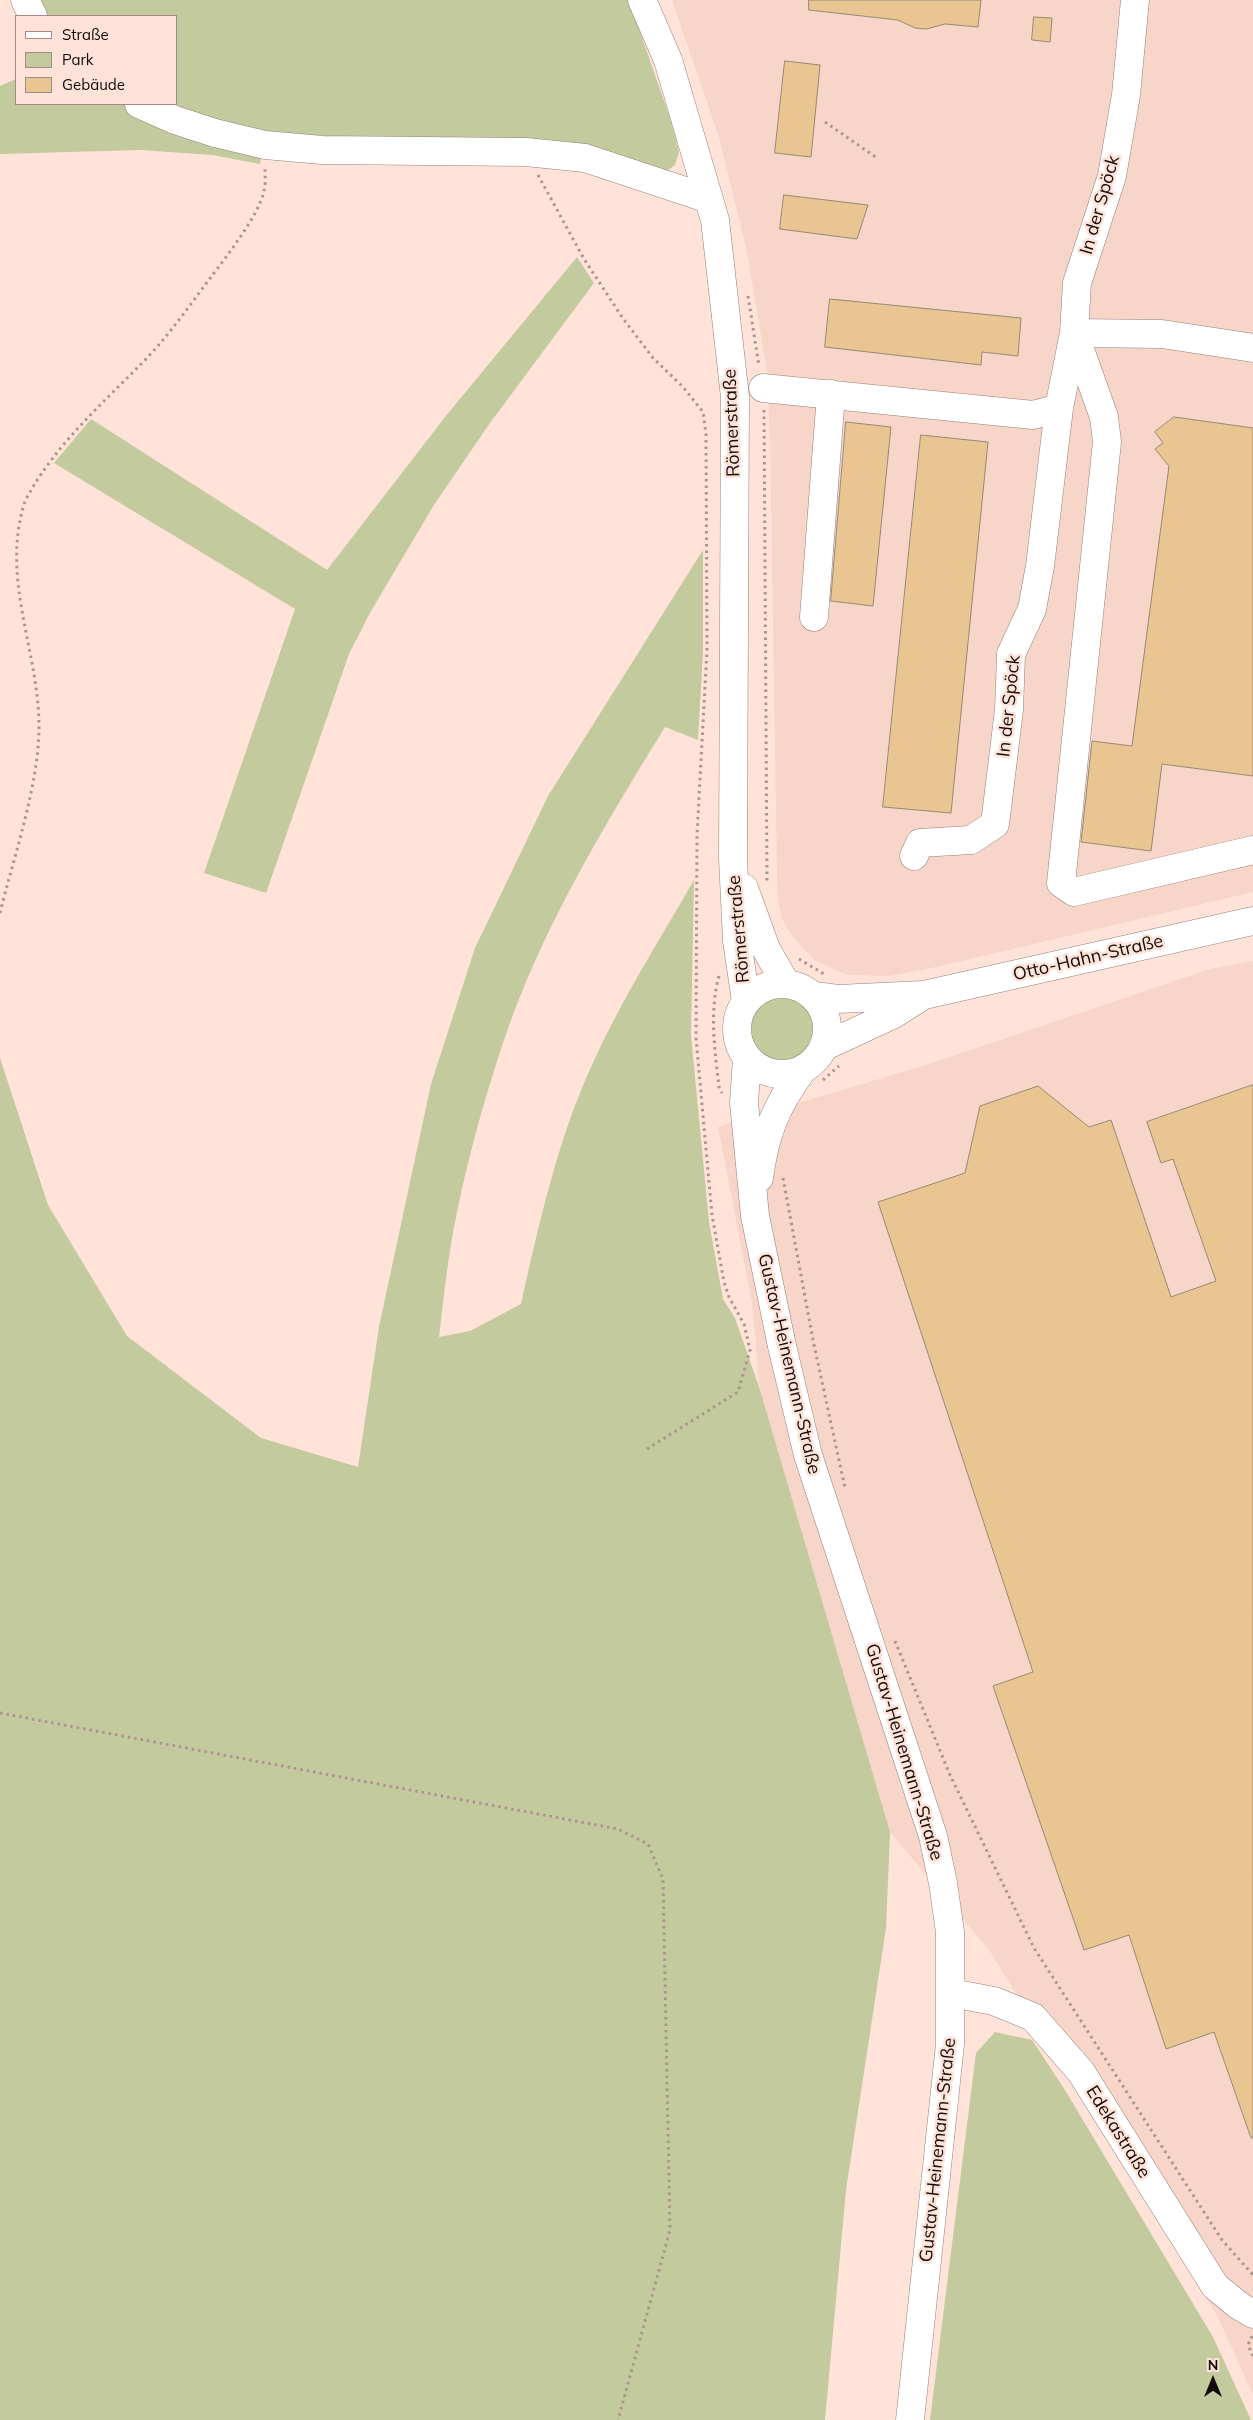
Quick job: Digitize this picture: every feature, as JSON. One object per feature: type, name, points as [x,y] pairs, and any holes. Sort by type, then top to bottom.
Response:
[{"type":"street","points":[[25,0],[32,15]]},
{"type":"street","name":"Römerstraße","points":[[642,0],[668,60],[714,220],[735,397],[733,858],[740,960],[746,1001]]},
{"type":"street","name":"In der Spöck","points":[[914,856],[920,844],[971,840],[995,824],[1009,710],[1011,654],[1032,609],[1040,566],[1059,408],[1074,333],[1077,283],[1112,176],[1126,94],[1135,0]]},
{"type":"street","points":[[142,105],[207,130],[265,145],[322,150],[526,152],[585,158],[708,199]]},
{"type":"street","points":[[1253,348],[1162,334],[1074,333],[1104,417],[1107,442],[1061,883],[1074,892],[1253,850]]},
{"type":"street","points":[[763,388],[1032,416],[1059,408]]},
{"type":"street","points":[[814,617],[831,394]]},
{"type":"street","name":"Römerstraße","points":[[733,858],[760,935],[786,984]]},
{"type":"street","name":"Otto-Hahn-Straße","points":[[814,996],[838,999],[924,995],[1253,921]]},
{"type":"street","points":[[771,984],[786,984],[801,988],[814,996],[823,1008],[833,1056],[815,1060],[810,1078],[773,1073],[758,1068],[747,1058],[739,1044],[736,1029],[739,1014],[746,1001],[771,984]]},
{"type":"street","name":"Otto-Hahn-Straße","points":[[833,1056],[924,995]]},
{"type":"street","name":"Gustav-Heinemann-Straße","points":[[747,1058],[744,1103],[755,1216],[782,1346],[808,1455],[933,1836],[943,1883],[950,1932],[951,1993],[948,2063],[910,2420]]},
{"type":"street","name":"Gustav-Heinemann-Straße","points":[[755,1216],[763,1150],[773,1117],[787,1091],[810,1078]]},
{"type":"street","name":"Edekastraße","points":[[951,1993],[994,2001],[1033,2017],[1081,2072],[1215,2286],[1238,2305],[1252,2325]]},
{"type":"path","points":[[825,122],[877,158]]},
{"type":"path","points":[[13,533],[24,501],[66,440],[144,362],[240,237],[264,192],[265,145]]},
{"type":"path","points":[[526,152],[584,259],[622,316],[653,358],[683,387],[703,412],[706,434],[707,650],[697,835],[696,1038],[712,1215],[726,1290],[744,1324],[750,1350],[738,1392],[647,1449]]},
{"type":"path","points":[[0,913],[38,760],[39,705],[23,645]]},
{"type":"path","points":[[740,960],[721,969],[714,991],[714,1019],[719,1087],[726,1100],[744,1103]]},
{"type":"path","points":[[810,1078],[828,1074],[833,1056]]},
{"type":"path","points":[[782,1174],[813,1340],[845,1489]]},
{"type":"path","points":[[892,1634],[950,1775],[1034,1948],[1222,2240],[1253,2275]]},
{"type":"path","points":[[0,1713],[618,1829],[648,1844],[663,1879],[670,2230],[618,2420]]},
{"type":"path","points":[[1252,2325],[1248,2345],[1253,2356]]},
{"type":"shaded area","points":[[672,0],[1253,0],[1253,892],[941,966],[890,976],[847,975],[814,960],[793,937],[782,919],[778,900],[770,439],[767,372],[747,252],[719,137]]},
{"type":"shaded area","points":[[1253,961],[1253,2395],[1217,2315],[989,1950],[890,1832],[760,1390],[752,1303],[718,1127],[926,1065],[1210,969]]},
{"type":"green space","points":[[33,0],[629,0],[672,124],[679,152],[675,165],[664,173],[267,138],[152,105],[178,105],[178,15],[39,15]]},
{"type":"green space","points":[[15,79],[15,105],[125,105],[262,153],[260,164],[212,155],[140,150],[0,154],[0,86]]},
{"type":"green space","points":[[577,257],[594,283],[490,423],[434,505],[371,611],[349,654],[266,893],[204,873],[295,609],[54,463],[91,419],[327,570],[445,417]]},
{"type":"green space","points":[[703,550],[703,652],[698,740],[665,727],[574,882],[534,963],[502,1046],[469,1161],[451,1245],[439,1337],[470,1331],[521,1304],[550,1184],[579,1095],[614,1019],[694,880],[691,1035],[709,1222],[723,1299],[735,1318],[760,1390],[890,1832],[886,1928],[846,2190],[825,2420],[0,2420],[0,1058],[48,1205],[127,1336],[261,1438],[358,1467],[379,1327],[431,1084],[475,948],[548,796]]},
{"type":"green space","points":[[780,997],[799,1003],[809,1013],[815,1032],[809,1051],[799,1061],[780,1067],[761,1061],[751,1051],[745,1032],[751,1013],[761,1003]]},
{"type":"green space","points":[[995,2032],[1032,2040],[1065,2090],[1213,2337],[1251,2420],[930,2420],[976,2053]]},
{"type":"building","points":[[809,0],[981,0],[978,27],[945,24],[926,29],[915,28],[898,20],[809,10]]},
{"type":"building","points":[[1034,17],[1052,18],[1050,42],[1032,40]]},
{"type":"building","points":[[785,61],[820,65],[811,157],[775,153]]},
{"type":"building","points":[[784,195],[868,205],[857,239],[780,229]]},
{"type":"building","points":[[830,299],[1021,318],[1018,356],[982,352],[981,365],[825,347]]},
{"type":"building","points":[[1174,417],[1253,428],[1253,776],[1162,764],[1151,851],[1081,842],[1092,741],[1132,746],[1169,466],[1155,449],[1163,443],[1155,432]]},
{"type":"building","points":[[846,422],[891,427],[873,606],[831,601]]},
{"type":"building","points":[[921,435],[988,442],[951,813],[883,807]]},
{"type":"building","points":[[1253,1085],[1253,2138],[1251,2138],[1214,2032],[1166,2049],[1129,1935],[1084,1950],[993,1686],[1033,1672],[878,1202],[965,1173],[980,1106],[1038,1086],[1089,1127],[1111,1120],[1171,1297],[1216,1281],[1173,1159],[1161,1163],[1147,1122]]}]
